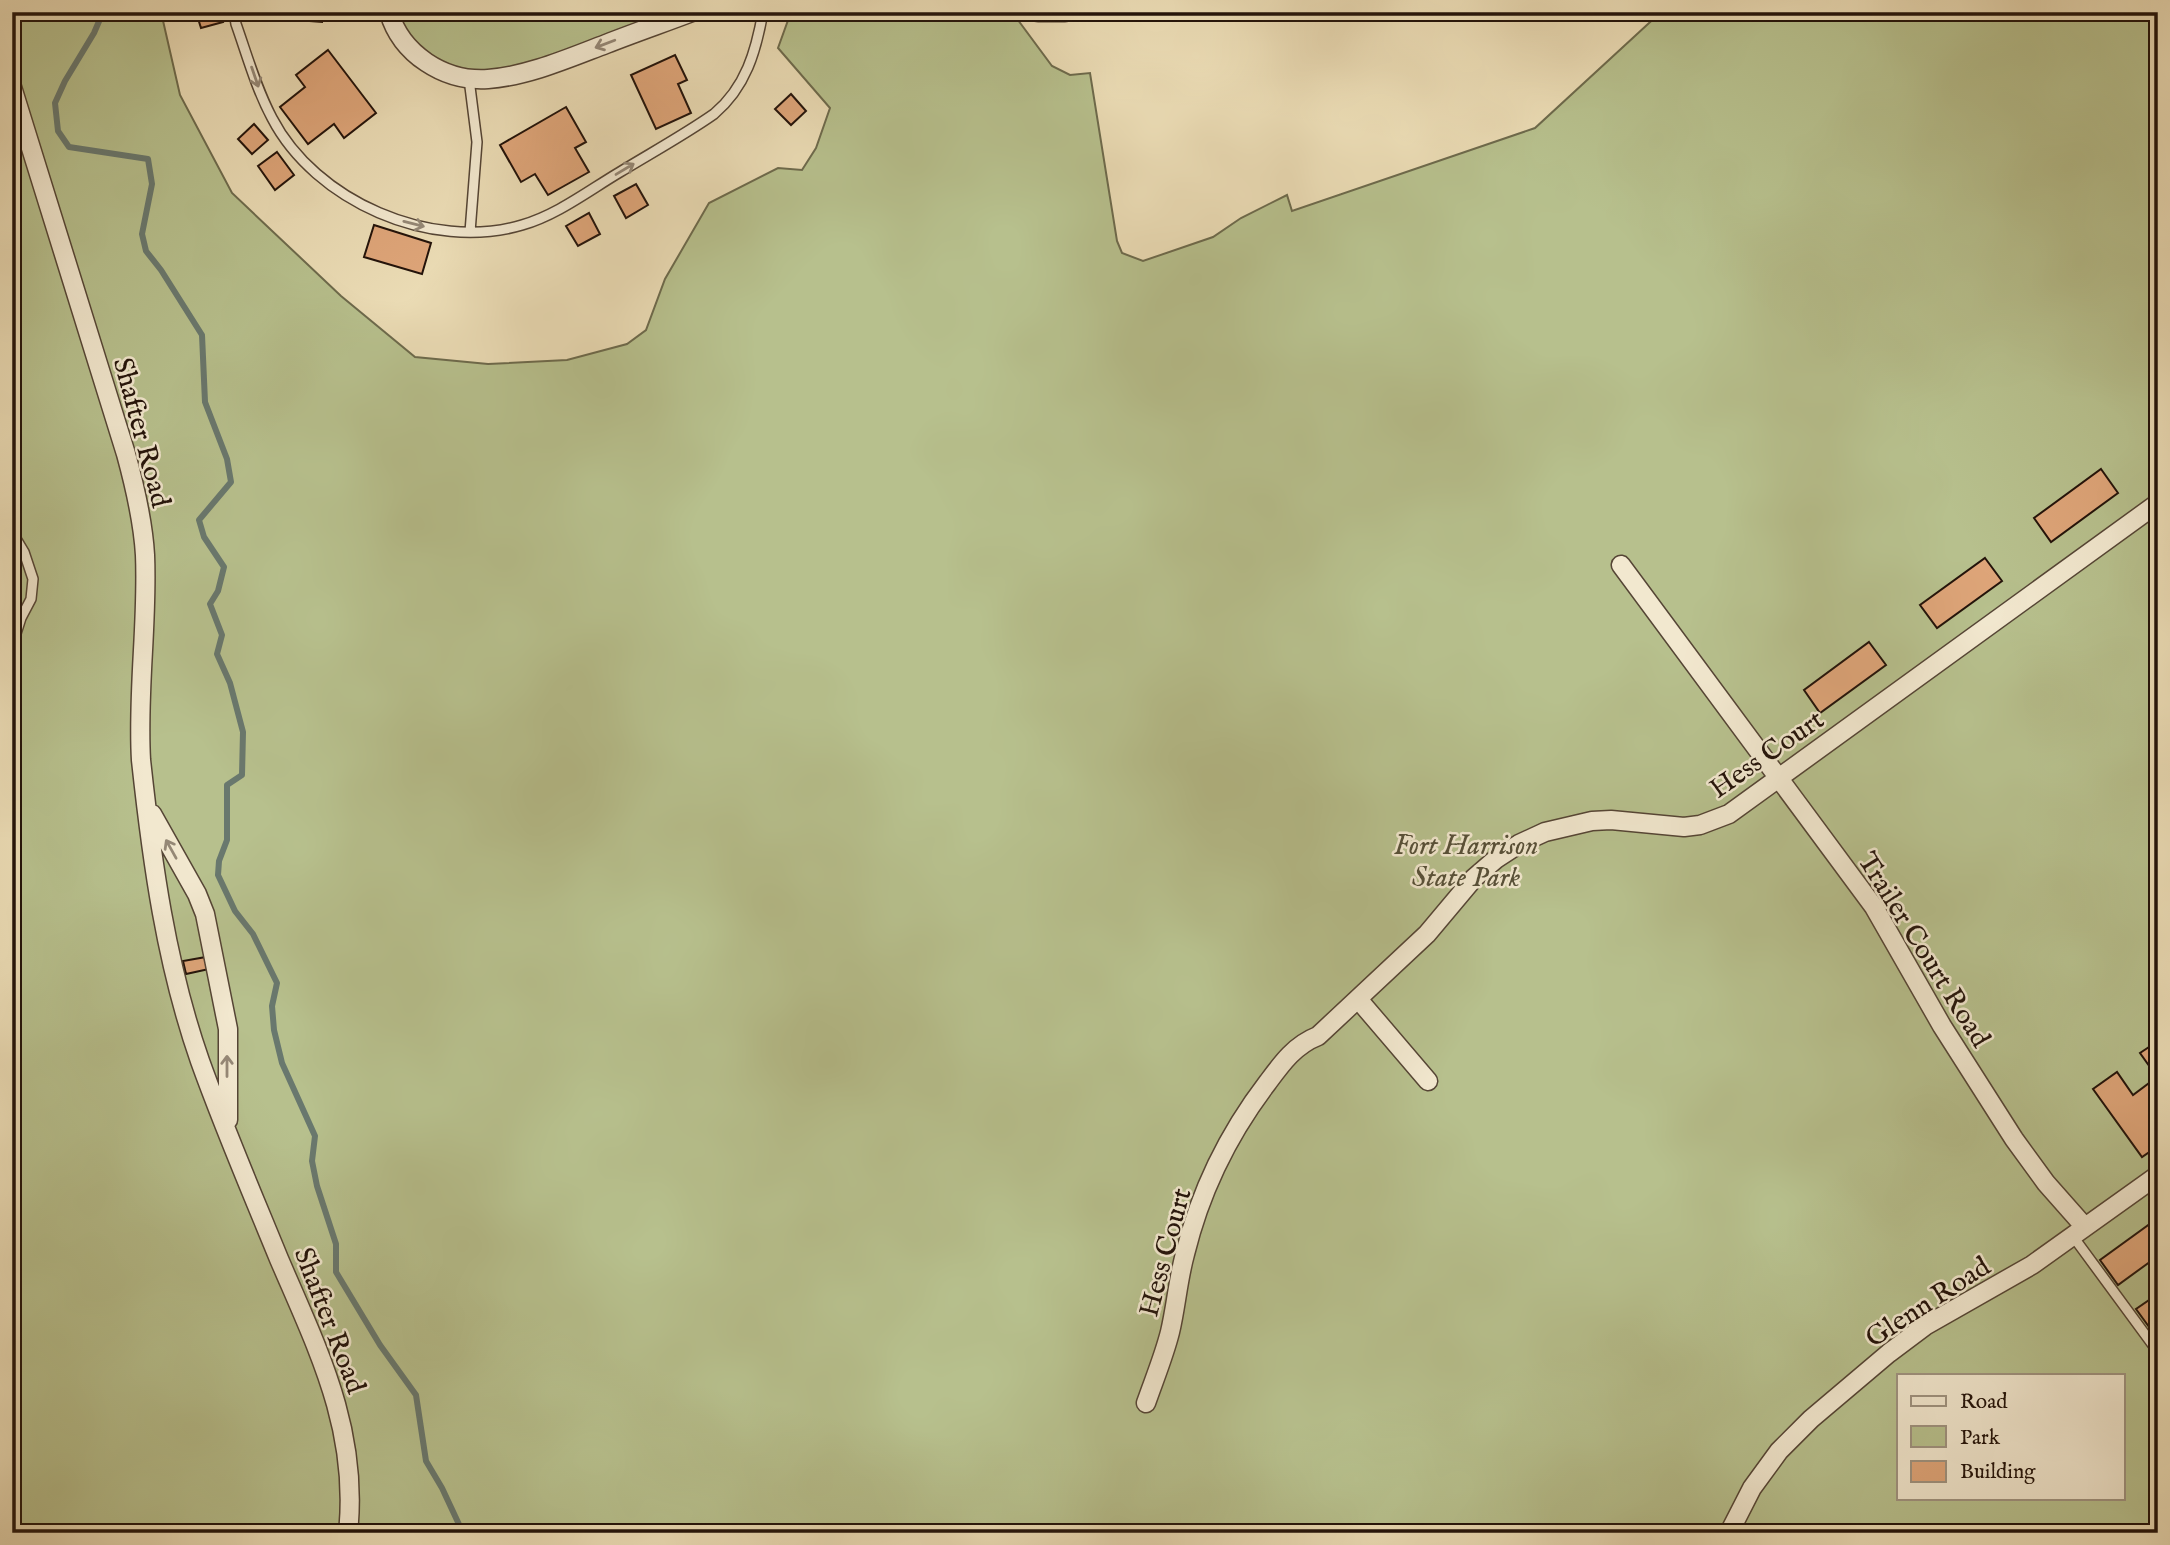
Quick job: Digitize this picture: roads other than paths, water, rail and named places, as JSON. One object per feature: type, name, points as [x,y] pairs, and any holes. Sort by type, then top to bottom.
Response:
[{"type":"street","points":[[389,12],[392,24],[409,49],[423,61],[453,75],[469,79],[488,79],[553,64],[692,12]]},
{"type":"street","points":[[1038,12],[1065,12]]},
{"type":"street","name":"Shafter Road","points":[[12,87],[126,454],[140,509],[145,582],[139,731],[145,802],[166,940],[192,1038],[228,1134],[335,1393],[345,1437],[349,1474],[348,1533]]},
{"type":"street","name":"Hess Court","points":[[1146,1403],[1170,1335],[1184,1255],[1195,1220],[1225,1149],[1255,1099],[1301,1043],[1318,1036],[1427,934],[1482,871],[1504,853],[1529,839],[1563,826],[1592,821],[1639,822],[1668,827],[1700,825],[1735,810],[2158,503]]},
{"type":"street","name":"Trailer Court Road","points":[[1621,565],[1886,925],[1942,1026],[2020,1147],[2078,1230]]},
{"type":"street","name":"Shafter Road","points":[[145,802],[197,894],[205,914],[228,1029],[228,1134]]},
{"type":"street","points":[[1358,999],[1429,1081]]},
{"type":"street","name":"Glenn Road","points":[[1729,1533],[1752,1488],[1767,1466],[1811,1419],[1913,1335],[2008,1280],[2158,1175]]},
{"type":"lane","points":[[234,12],[261,97],[272,119],[307,164],[352,199],[380,214],[419,226],[470,232],[510,228],[548,215],[714,114],[743,80],[753,58],[763,12]]},
{"type":"lane","points":[[469,79],[477,142],[470,232]]},
{"type":"lane","points":[[12,532],[33,579],[31,599],[21,618],[12,646]]},
{"type":"lane","points":[[2078,1230],[2158,1352]]},
{"type":"waterway","points":[[103,12],[55,103],[58,131],[69,147],[148,159],[152,184],[142,234],[146,251],[202,335],[205,402],[227,459],[231,482],[199,520],[204,537],[224,567],[218,591],[210,604],[222,635],[217,654],[230,683],[243,732],[242,775],[227,785],[227,840],[219,861],[218,875],[235,911],[253,934],[277,983],[272,1006],[274,1030],[282,1063],[315,1136],[312,1161],[317,1186],[336,1244],[336,1272],[380,1345],[416,1395],[426,1461],[463,1533]]},
{"type":"park label","name":"Fort Harrison State Park","points":[[1466,860]]}]
